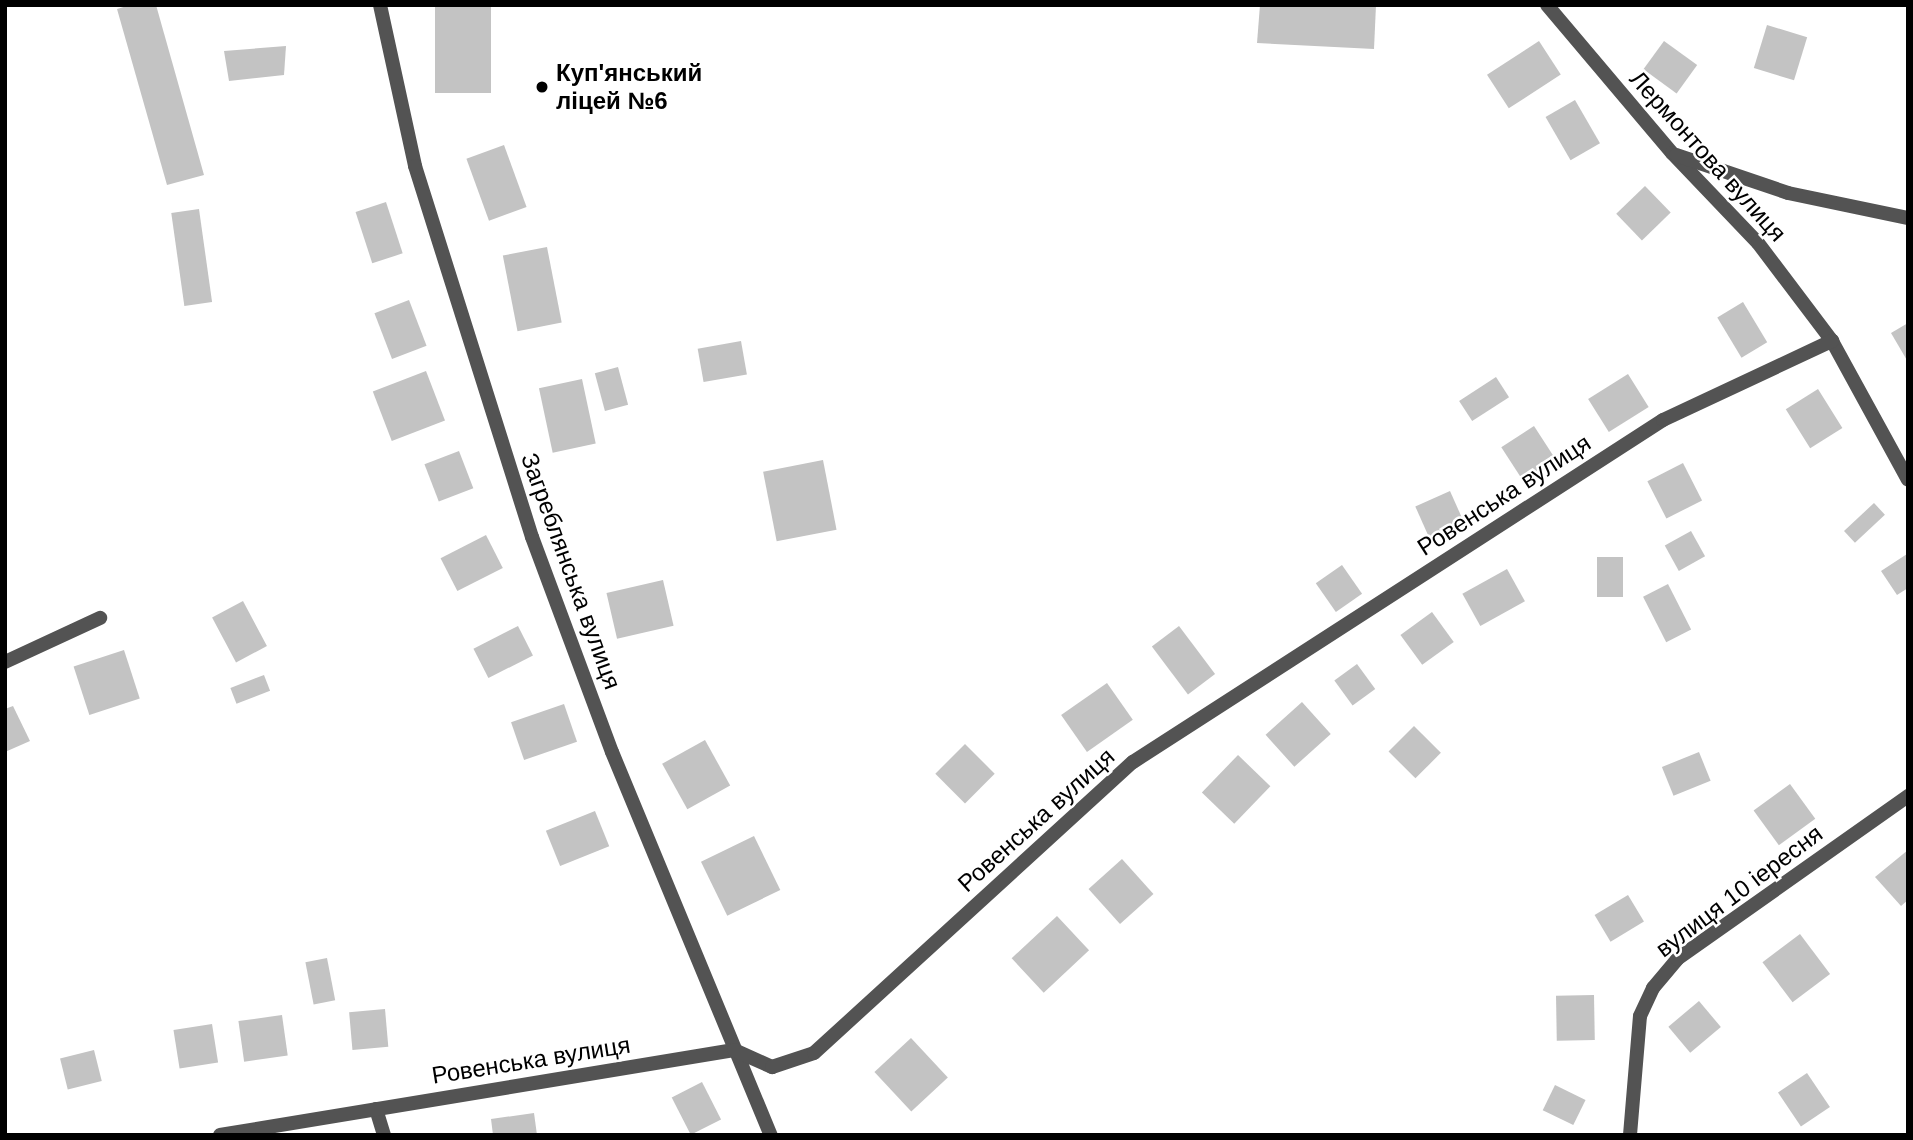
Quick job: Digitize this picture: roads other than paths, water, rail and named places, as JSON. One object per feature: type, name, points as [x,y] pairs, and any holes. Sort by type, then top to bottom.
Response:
[{"type":"street","name":"Загреблянська вулиця","points":[[380,5],[415,166],[532,537],[612,752],[771,1135]]},
{"type":"street","name":"Лермонтова вулиця","points":[[1547,5],[1672,153],[1758,243],[1832,341],[1908,480]]},
{"type":"street","points":[[1672,153],[1788,193],[1908,218]]},
{"type":"street","name":"Ровенська вулиця","points":[[220,1135],[734,1049],[772,1067],[814,1053],[1133,762],[1663,420],[1832,341]]},
{"type":"street","points":[[5,662],[100,618]]},
{"type":"street","name":"вулиця 10 іересня","points":[[1630,1135],[1640,1016],[1653,988],[1677,959],[1908,796]]},
{"type":"street","points":[[376,1109],[384,1135]]},
{"type":"place","name":"Куп'янський ліцей №6","points":[[542,87]]}]
